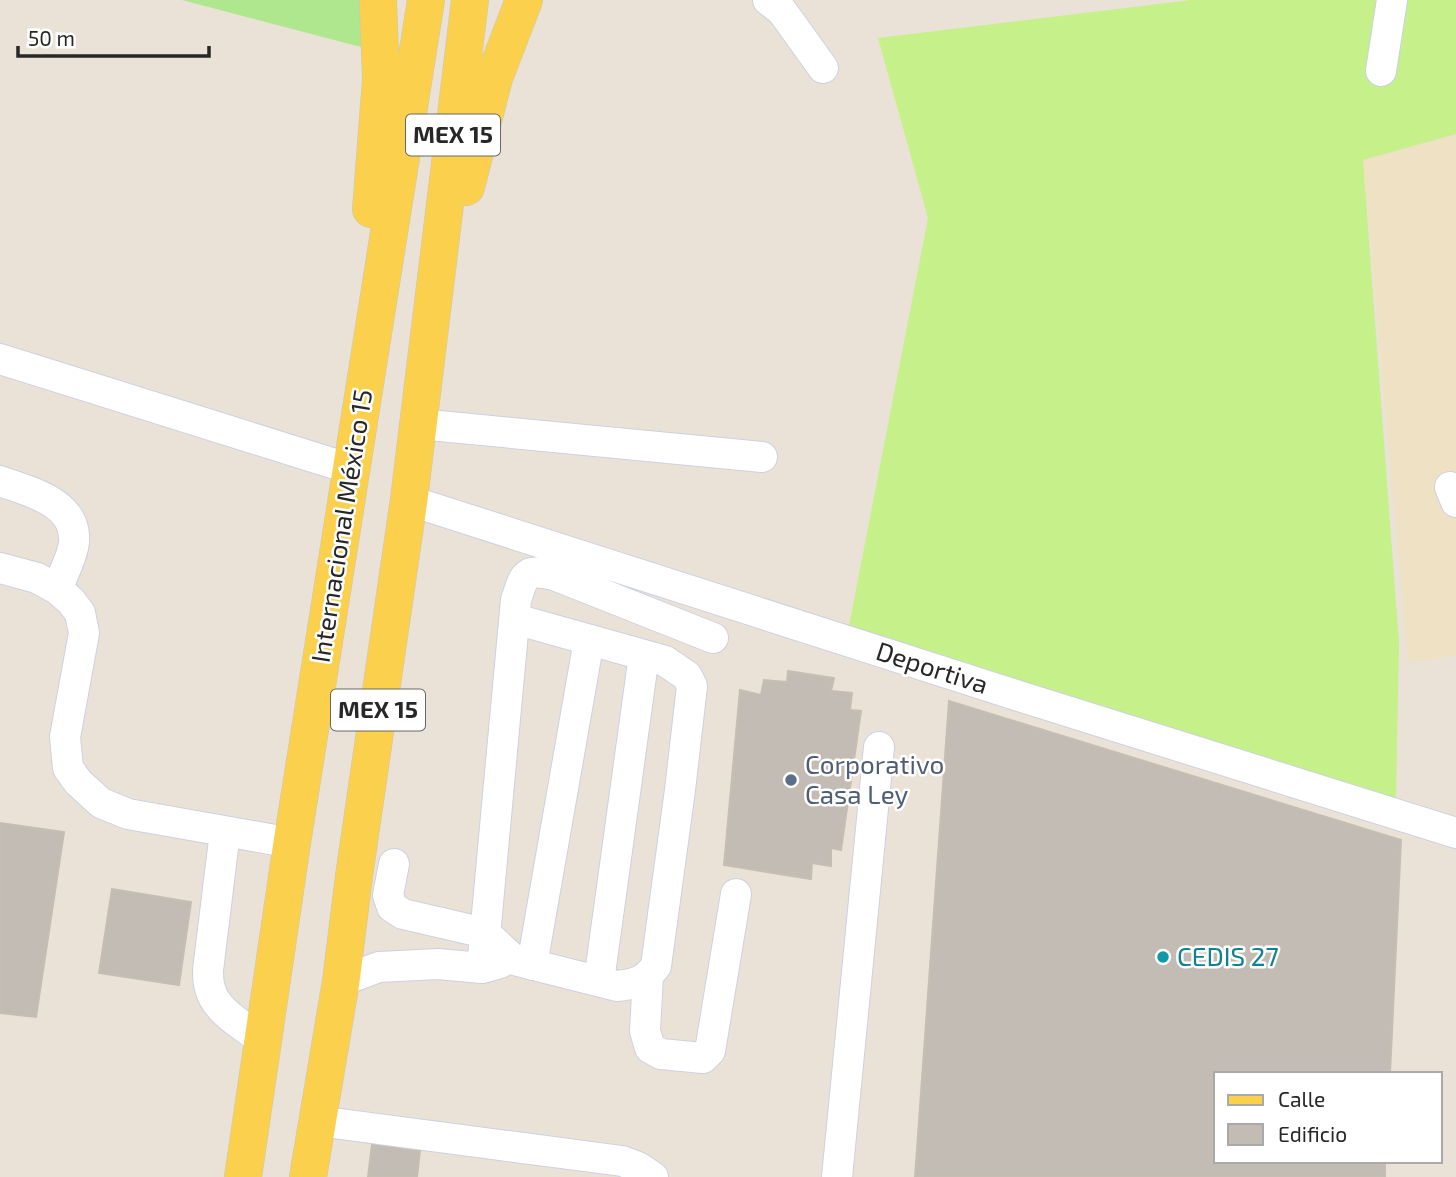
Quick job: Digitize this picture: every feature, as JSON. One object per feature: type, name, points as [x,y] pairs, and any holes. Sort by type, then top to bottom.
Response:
[{"type":"main road","points":[[441,242],[467,184],[494,78],[524,0]]},
{"type":"main road","points":[[367,368],[363,318],[381,79],[373,3]]},
{"type":"main road","name":"Internacional México 15","points":[[243,1177],[292,844],[424,11]]},
{"type":"main road","name":"MEX 15","points":[[308,1177],[341,981],[410,499],[468,14]]},
{"type":"street","points":[[768,0],[782,10],[823,68]]},
{"type":"street","points":[[1381,71],[1392,0]]},
{"type":"street","points":[[0,359],[351,469]]},
{"type":"street","points":[[419,424],[762,457]]},
{"type":"street","points":[[0,481],[47,498],[65,513],[74,527],[74,545],[57,589]]},
{"type":"street","name":"Deportiva","points":[[410,499],[1035,701],[1456,833]]},
{"type":"street","points":[[0,568],[37,578],[57,589],[80,613],[84,633],[65,737],[68,768],[78,782],[102,803],[128,814],[292,844]]},
{"type":"street","points":[[482,968],[516,600],[525,576],[537,571],[554,575],[713,638]]},
{"type":"street","points":[[341,981],[379,967],[438,964],[482,968],[523,962],[617,986],[633,984],[648,976],[656,966],[692,685],[687,676],[665,661],[515,619]]},
{"type":"street","points":[[523,962],[589,639]]},
{"type":"street","points":[[599,981],[645,655]]},
{"type":"street","points":[[837,1177],[879,747]]},
{"type":"street","points":[[225,832],[208,970],[210,989],[217,1003],[228,1014],[262,1040]]},
{"type":"street","points":[[394,864],[388,895],[392,907],[402,914],[485,933],[523,962]]},
{"type":"street","points":[[648,976],[645,1031],[650,1048],[662,1054],[703,1058],[710,1051],[736,894]]},
{"type":"street","points":[[318,1121],[563,1165],[622,1161],[653,1177]]},
{"type":"shaded area","points":[[1456,134],[1456,656],[1408,663],[1363,160]]},
{"type":"green space","points":[[182,0],[361,0],[361,47]]},
{"type":"green space","points":[[1191,0],[1456,0],[1456,134],[1363,160],[1399,643],[1396,799],[847,636],[928,218],[878,38]]},
{"type":"building","name":"Corporativo Casa Ley","points":[[788,671],[834,678],[831,691],[852,693],[850,710],[861,711],[841,850],[831,848],[831,866],[812,863],[811,879],[724,865],[740,690],[761,695],[764,680],[787,682]]},
{"type":"building","name":"CEDIS 27","points":[[949,701],[1401,840],[1390,1072],[1214,1072],[1214,1163],[1385,1163],[1385,1177],[915,1177]]},
{"type":"building","points":[[0,823],[64,832],[36,1017],[0,1013]]},
{"type":"building","points":[[112,889],[191,902],[179,985],[99,973]]},
{"type":"building","points":[[372,1144],[420,1151],[417,1177],[368,1177]]},
{"type":"place","name":"Corporativo Casa Ley","points":[[791,780]]},
{"type":"place","name":"CEDIS 27","points":[[1163,957]]}]
